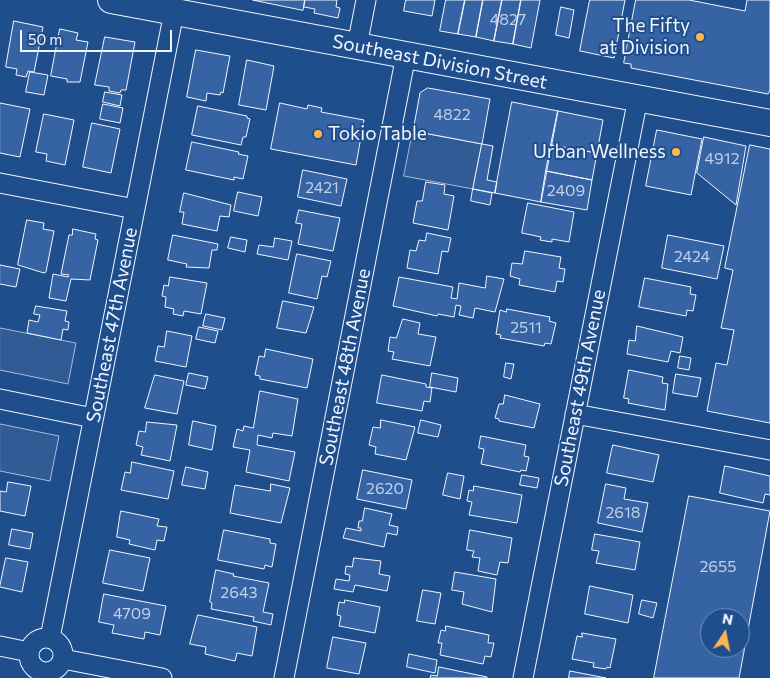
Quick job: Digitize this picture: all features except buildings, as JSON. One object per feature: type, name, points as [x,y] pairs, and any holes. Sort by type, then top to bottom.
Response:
[{"type":"main road","name":"Southeast Division Street","points":[[124,1],[174,12],[770,123]]},
{"type":"street","points":[[357,46],[366,0]]},
{"type":"street","name":"Southeast 47th Avenue","points":[[50,638],[174,12]]},
{"type":"street","name":"Southeast 48th Avenue","points":[[284,678],[406,55]]},
{"type":"street","name":"Southeast 49th Avenue","points":[[522,678],[638,98]]},
{"type":"street","points":[[0,183],[135,210]]},
{"type":"street","points":[[0,399],[93,418]]},
{"type":"street","points":[[575,414],[770,450]]},
{"type":"street","points":[[50,638],[61,646],[63,659],[56,670],[43,675],[32,666],[29,652],[36,641],[50,638]]},
{"type":"street","points":[[0,646],[29,652]]},
{"type":"street","points":[[63,659],[162,678]]},
{"type":"shaded area","points":[[413,131],[482,144],[473,189],[404,176]]},
{"type":"shaded area","points":[[0,328],[76,343],[68,384],[0,370]]},
{"type":"shaded area","points":[[0,424],[59,436],[50,481],[0,471]]},
{"type":"place","name":"The Fifty at Division","points":[[700,37]]},
{"type":"place","name":"Tokio Table","points":[[318,134]]},
{"type":"place","name":"Urban Wellness","points":[[676,152]]}]
